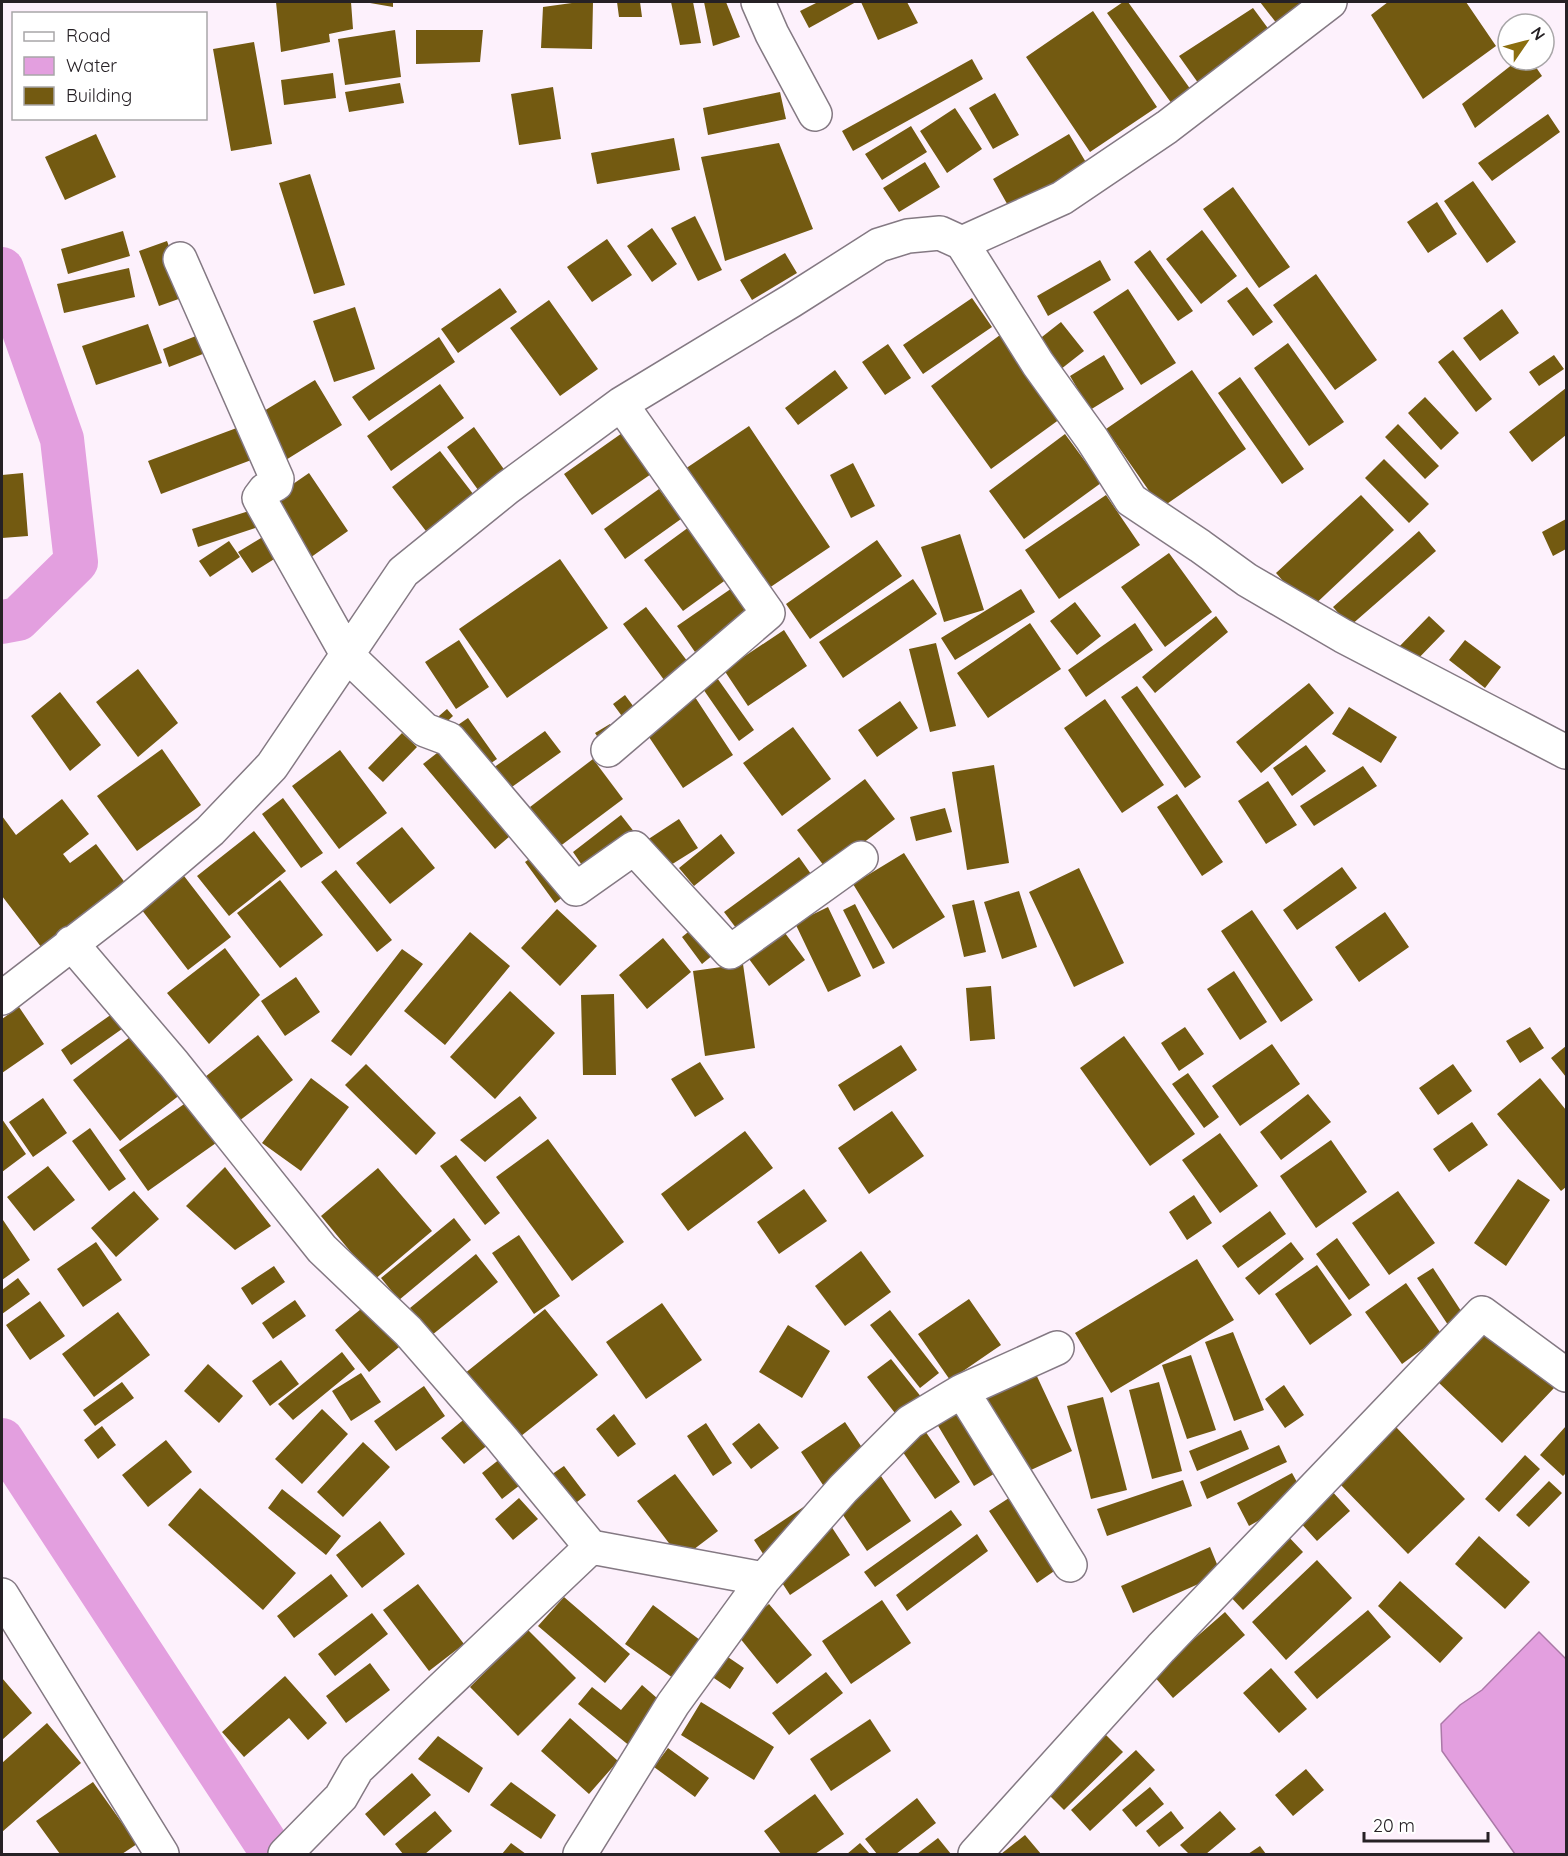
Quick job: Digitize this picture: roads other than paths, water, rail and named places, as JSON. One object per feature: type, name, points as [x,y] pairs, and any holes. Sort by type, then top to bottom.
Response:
[{"type":"street","points":[[758,2],[772,34],[815,114]]},
{"type":"street","points":[[962,243],[1062,198],[1167,127],[1330,2]]},
{"type":"street","points":[[2,998],[129,900],[210,831],[272,766],[403,572],[507,488],[621,404],[879,245],[908,236],[940,233],[962,243],[1038,364],[1092,439],[1131,500],[1247,580],[1343,636],[1566,752]]},
{"type":"street","points":[[180,259],[275,472],[276,484],[265,490],[259,498],[348,656],[425,730],[449,739],[576,889],[634,848],[730,952],[861,858]]},
{"type":"street","points":[[608,750],[768,613],[621,404]]},
{"type":"street","points":[[71,943],[174,1064],[322,1249],[408,1331],[503,1440],[591,1547],[764,1579]]},
{"type":"street","points":[[975,1854],[1161,1648],[1482,1312],[1566,1375]]},
{"type":"street","points":[[580,1854],[673,1704],[764,1579],[843,1489],[910,1422],[962,1391],[1057,1348]]},
{"type":"street","points":[[962,1391],[1070,1564]]},
{"type":"street","points":[[285,1854],[341,1797],[357,1769],[591,1547]]},
{"type":"street","points":[[2,1595],[162,1854]]},
{"type":"water","points":[[1539,1632],[1566,1659],[1566,1854],[1515,1854],[1442,1751],[1441,1724],[1460,1705],[1482,1690]]},
{"type":"waterway","points":[[2,269],[62,439],[76,562],[18,619],[2,622]]},
{"type":"waterway","points":[[2,1440],[273,1854]]}]
